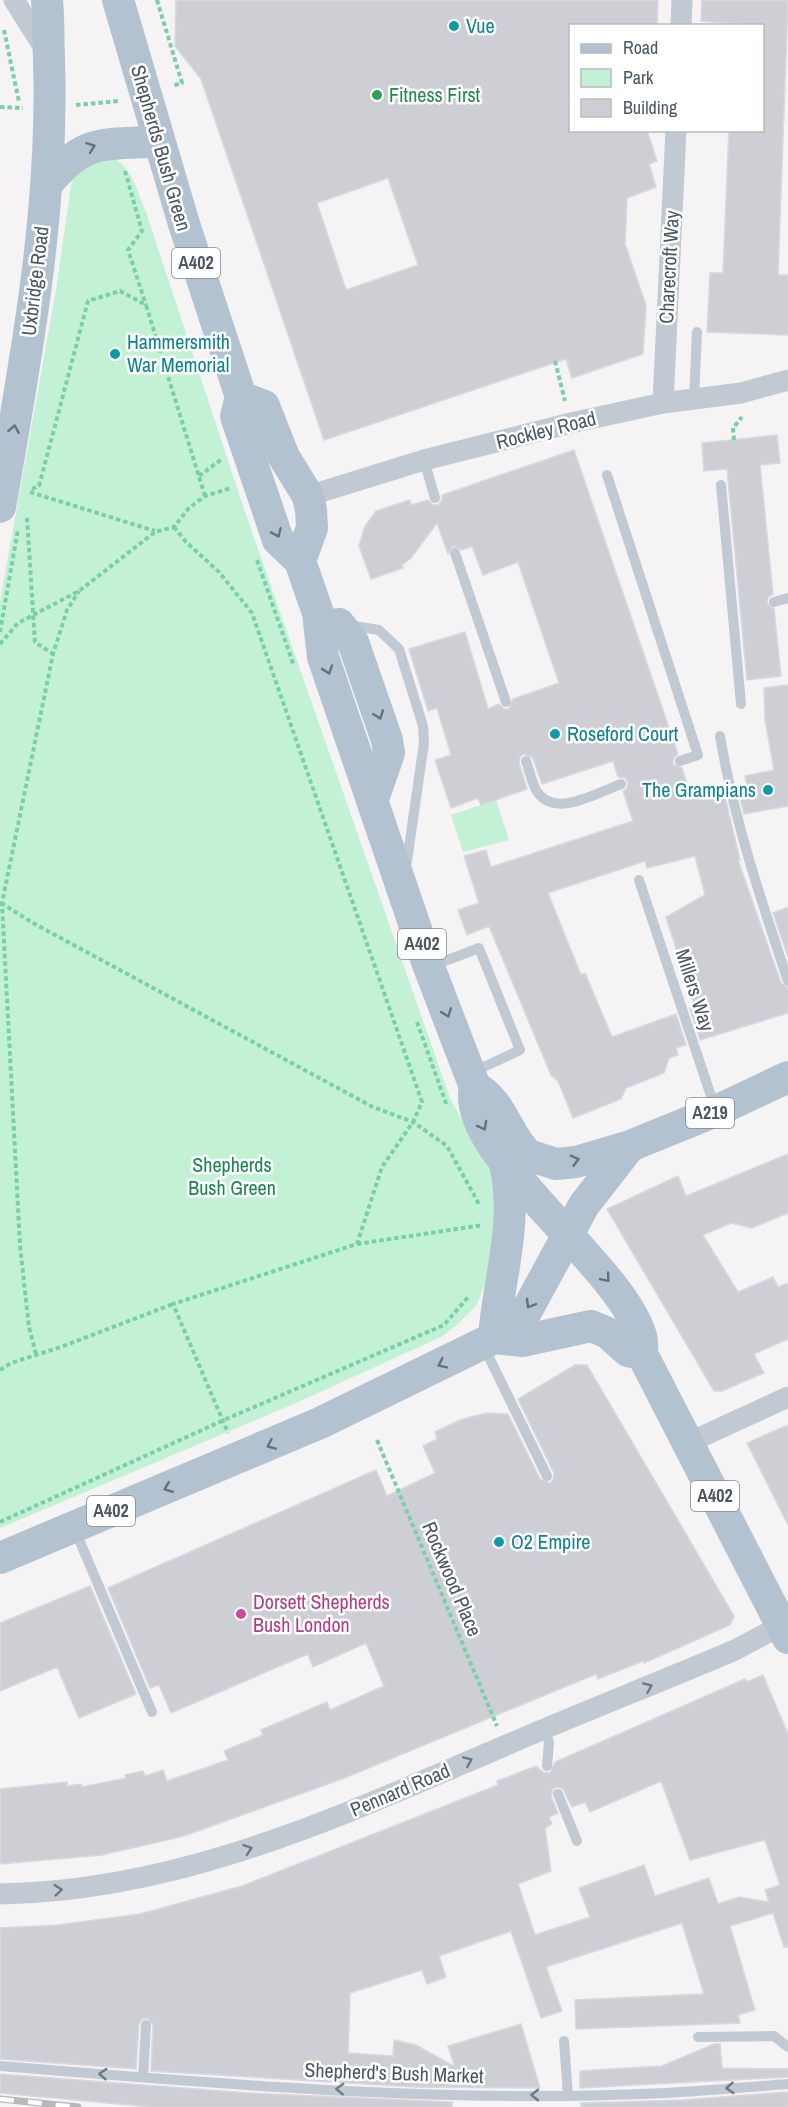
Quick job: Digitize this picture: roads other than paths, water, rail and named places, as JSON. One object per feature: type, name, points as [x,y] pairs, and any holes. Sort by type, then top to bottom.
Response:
[{"type":"main road","name":"Uxbridge Road","points":[[19,508],[23,373],[47,184],[50,106],[47,0]]},
{"type":"main road","name":"Shepherds Bush Green","points":[[118,0],[191,248],[241,397],[236,416],[278,540],[300,561],[328,618],[323,657],[429,967],[472,1080],[475,1113],[504,1161],[568,1234]]},
{"type":"main road","points":[[47,184],[70,158],[87,147],[159,141]]},
{"type":"main road","points":[[241,397],[264,406],[284,457],[308,496],[312,528],[300,561]]},
{"type":"main road","name":"A219","points":[[488,1341],[526,1312],[584,1205],[630,1146],[716,1111],[788,1077]]},
{"type":"main road","name":"Shepherds Bush Green","points":[[472,1080],[495,1103],[523,1150],[536,1159],[556,1164],[576,1162],[630,1146]]},
{"type":"main road","name":"Shepherds Bush Green","points":[[488,1341],[507,1258],[510,1188],[504,1161]]},
{"type":"main road","name":"A402","points":[[568,1234],[620,1296],[642,1337],[642,1354],[785,1632]]},
{"type":"main road","points":[[488,1341],[522,1341],[591,1326],[608,1333],[628,1351],[642,1354]]},
{"type":"main road","name":"A402","points":[[0,1558],[320,1423],[488,1341]]},
{"type":"street","points":[[14,0],[15,6],[48,54]]},
{"type":"street","points":[[681,24],[682,0]]},
{"type":"street","name":"Charecroft Way","points":[[663,404],[676,132]]},
{"type":"street","name":"Rockley Road","points":[[308,496],[424,460],[571,423],[663,404],[741,393],[788,380]]},
{"type":"street","points":[[688,1443],[788,1397]]},
{"type":"street","name":"Pennard Road","points":[[0,1894],[118,1884],[211,1862],[387,1796],[544,1728],[785,1632]]},
{"type":"lane","points":[[694,399],[697,332]]},
{"type":"lane","points":[[424,460],[435,498]]},
{"type":"lane","points":[[607,475],[698,755],[680,761]]},
{"type":"lane","points":[[721,485],[736,607],[741,704]]},
{"type":"lane","points":[[454,553],[506,702]]},
{"type":"lane","points":[[774,602],[788,598]]},
{"type":"lane","points":[[328,618],[379,630],[399,649],[423,726],[424,743],[403,889]]},
{"type":"lane","points":[[720,736],[729,789],[748,860],[788,981]]},
{"type":"lane","points":[[526,761],[536,790],[551,803],[565,804],[621,784]]},
{"type":"lane","name":"Millers Way","points":[[639,880],[716,1111]]},
{"type":"lane","points":[[429,967],[478,948],[520,1050],[472,1080]]},
{"type":"lane","points":[[488,1341],[547,1476]]},
{"type":"lane","points":[[73,1526],[152,1712]]},
{"type":"lane","points":[[544,1728],[549,1742],[547,1766]]},
{"type":"lane","points":[[558,1794],[577,1841]]},
{"type":"lane","points":[[143,2077],[146,2025]]},
{"type":"lane","points":[[698,2037],[774,2036],[788,2047]]},
{"type":"lane","points":[[564,2041],[568,2095]]},
{"type":"lane","name":"Shepherd's Bush Market","points":[[0,2066],[143,2077],[410,2092],[568,2095],[665,2093],[788,2084]]},
{"type":"railway","points":[[0,2099],[78,2107]]},
{"type":"place","name":"Vue","points":[[454,26]]},
{"type":"place","name":"Fitness First","points":[[377,95]]},
{"type":"place","name":"Hammersmith War Memorial","points":[[115,354]]},
{"type":"place","name":"Roseford Court","points":[[555,734]]},
{"type":"place","name":"The Grampians","points":[[768,790]]},
{"type":"place","name":"O2 Empire","points":[[499,1542]]},
{"type":"place","name":"Dorsett Shepherds Bush London","points":[[241,1614]]}]
